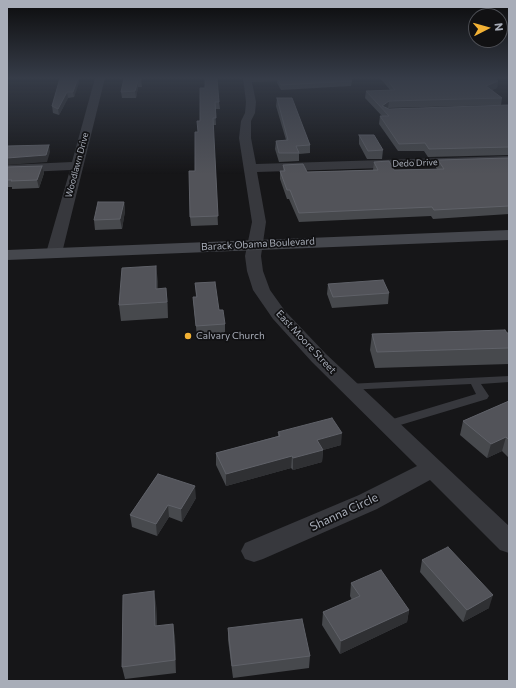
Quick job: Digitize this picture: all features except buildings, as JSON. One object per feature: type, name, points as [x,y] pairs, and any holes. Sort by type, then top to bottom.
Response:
[{"type":"main road","name":"Barack Obama Boulevard","points":[[7,255],[509,235]]},
{"type":"street","name":"Woodlawn Drive","points":[[54,253],[92,110]]},
{"type":"street","name":"East Moore Street","points":[[250,110],[246,121],[245,138],[259,222],[253,256],[255,271],[268,300],[296,334],[348,387],[509,542]]},
{"type":"street","name":"Dedo Drive","points":[[249,168],[509,160]]},
{"type":"street","points":[[7,169],[77,166]]},
{"type":"street","name":"Shanna Circle","points":[[254,551],[361,505],[432,469]]},
{"type":"lane","points":[[348,387],[509,379]]},
{"type":"lane","points":[[386,425],[483,396],[474,381]]},
{"type":"place","name":"Calvary Church","points":[[188,336]]}]
